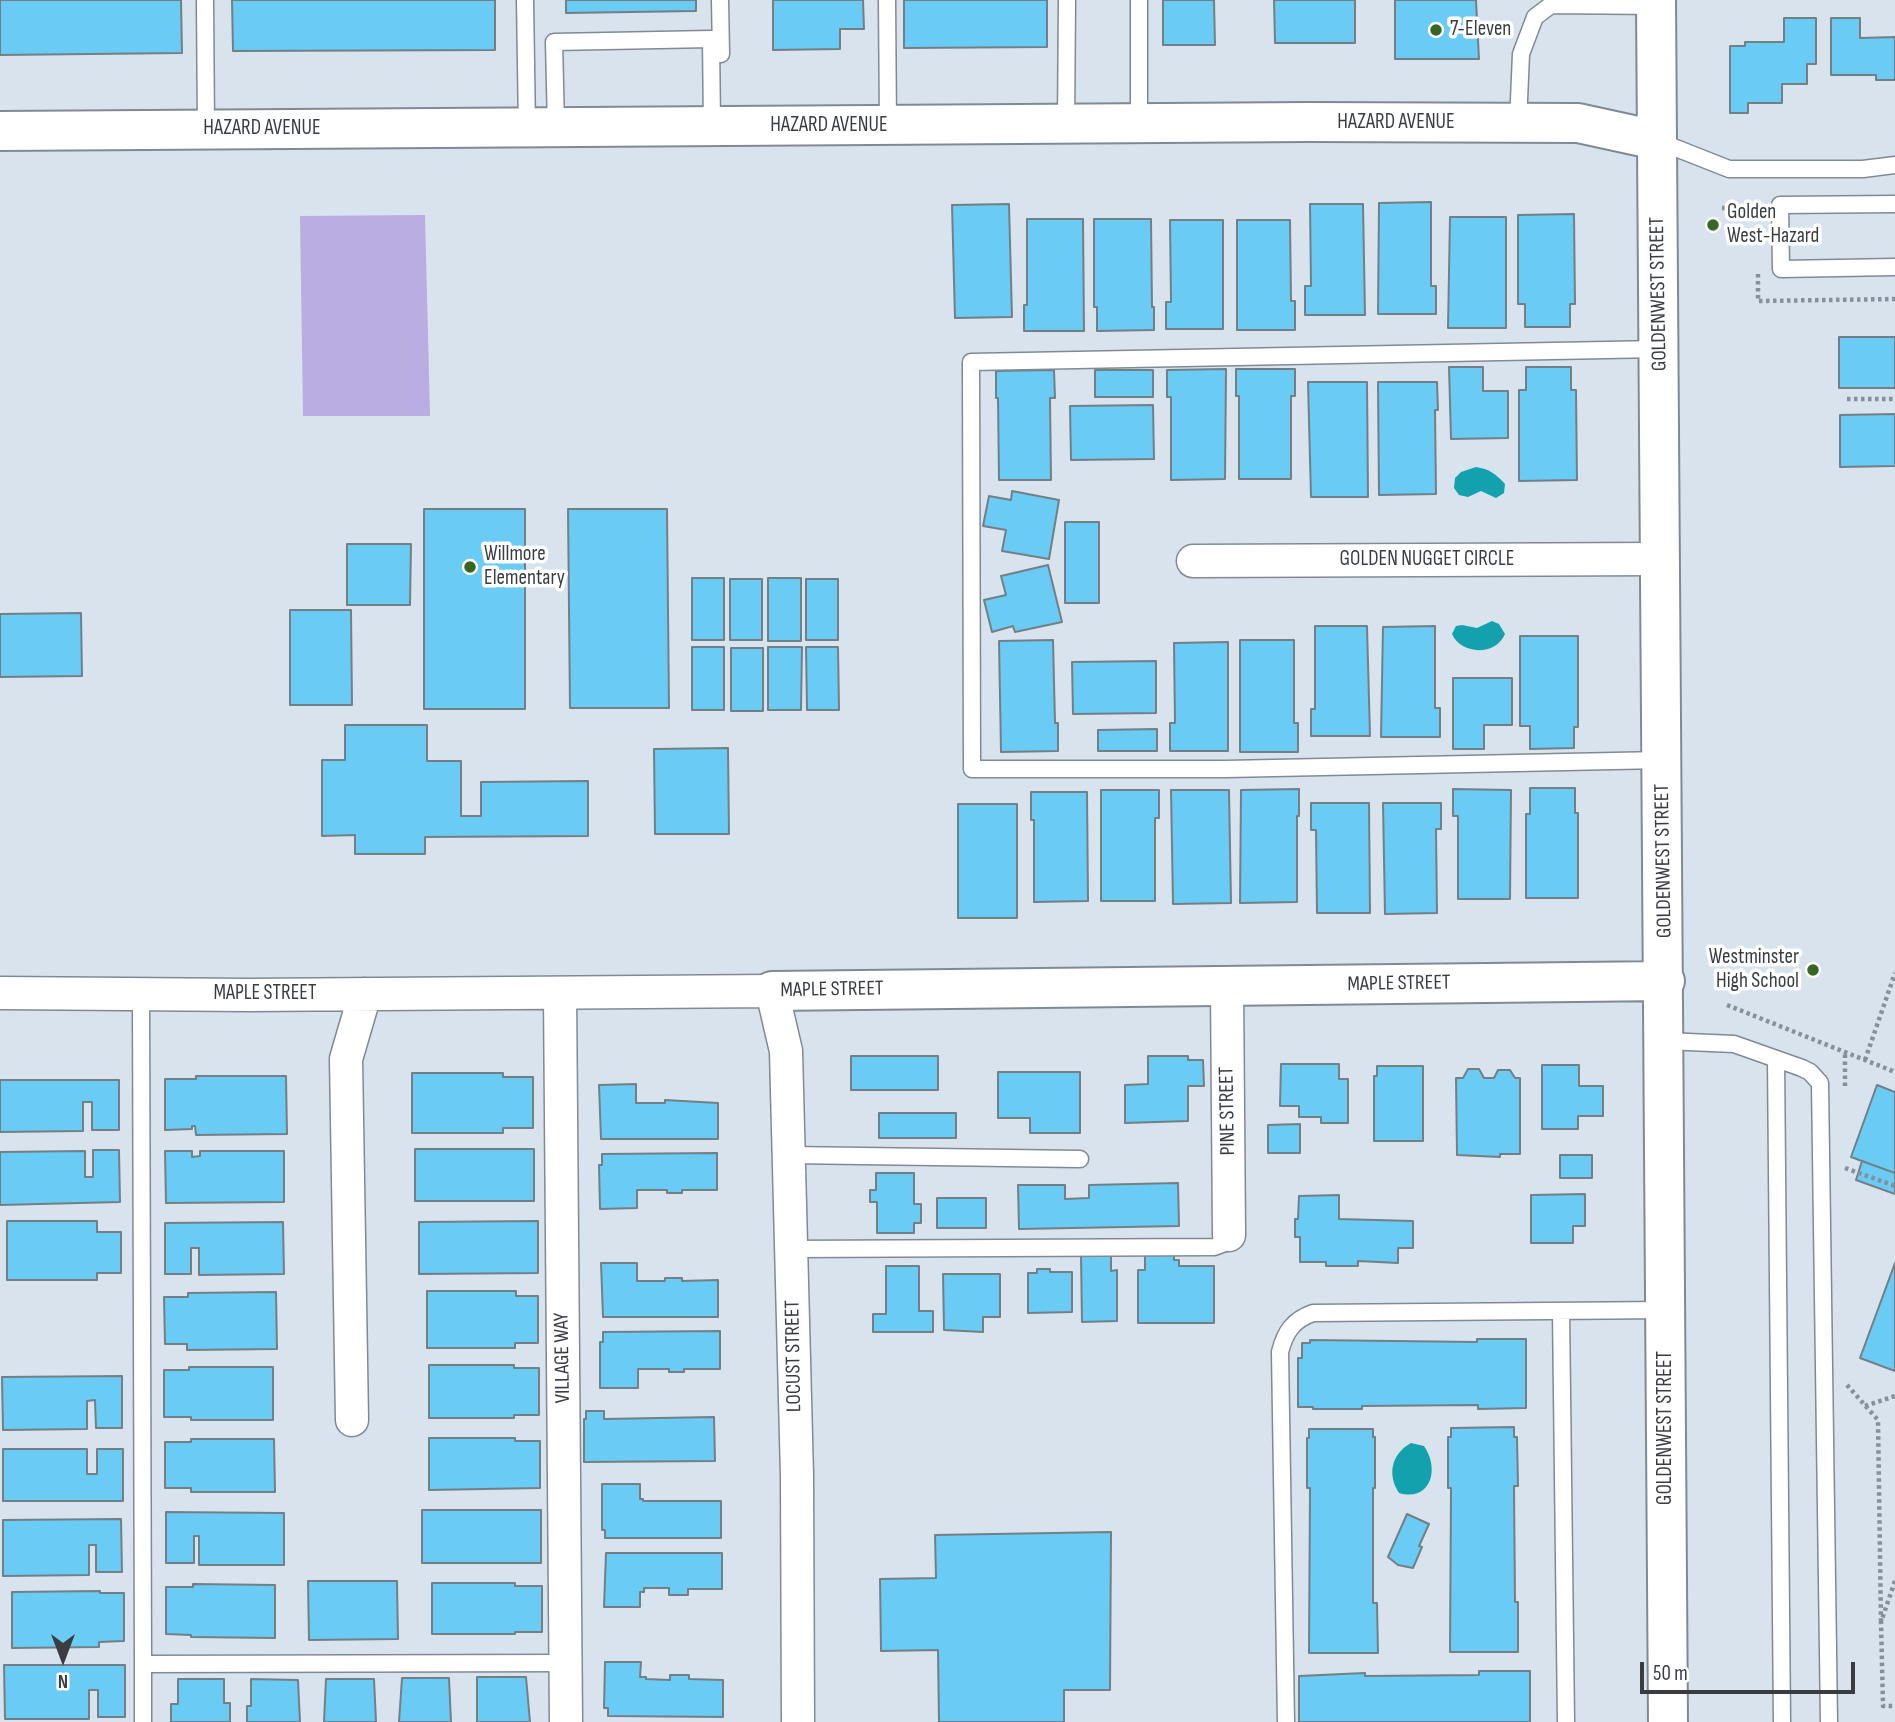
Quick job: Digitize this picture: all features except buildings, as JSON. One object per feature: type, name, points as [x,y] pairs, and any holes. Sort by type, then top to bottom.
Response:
[{"type":"street","name":"GOLDENWEST STREET","points":[[1656,3],[1665,981],[1668,1722]]},
{"type":"street","name":"HAZARD AVENUE","points":[[0,131],[1578,123],[1656,140]]},
{"type":"street","name":"GOLDEN NUGGET CIRCLE","points":[[1193,561],[1660,559]]},
{"type":"street","name":"MAPLE STREET","points":[[0,993],[560,993],[1665,981]]},
{"type":"street","name":"PINE STREET","points":[[1227,986],[1229,1235]]},
{"type":"street","name":"LOCUST STREET","points":[[772,991],[786,1051],[797,1476],[799,1722]]},
{"type":"street","points":[[352,1420],[346,1059],[365,993]]},
{"type":"street","name":"VILLAGE WAY","points":[[560,993],[566,1722]]},
{"type":"lane","points":[[205,0],[206,130]]},
{"type":"lane","points":[[525,0],[541,127]]},
{"type":"lane","points":[[717,126],[720,0]]},
{"type":"lane","points":[[887,0],[888,125]]},
{"type":"lane","points":[[1066,124],[1067,0]]},
{"type":"lane","points":[[1139,0],[1139,124]]},
{"type":"lane","points":[[1518,123],[1521,54],[1535,17],[1551,5],[1656,3]]},
{"type":"lane","points":[[541,127],[554,42],[711,38],[717,126]]},
{"type":"lane","points":[[1656,140],[1729,169],[1863,169],[1895,165]]},
{"type":"lane","points":[[1895,204],[1780,205],[1781,269],[1895,267]]},
{"type":"lane","points":[[1659,349],[971,362],[971,769],[1226,769],[1662,760]]},
{"type":"lane","points":[[141,994],[143,1722]]},
{"type":"lane","points":[[1665,1041],[1734,1044],[1810,1072],[1820,1083],[1822,1090],[1829,1722]]},
{"type":"lane","points":[[1776,1059],[1782,1722]]},
{"type":"lane","points":[[789,1155],[1080,1159]]},
{"type":"lane","points":[[792,1249],[1214,1247],[1225,1243],[1229,1235]]},
{"type":"lane","points":[[1286,1722],[1280,1352],[1283,1337],[1300,1318],[1313,1313],[1666,1310]]},
{"type":"lane","points":[[1561,1311],[1566,1722]]},
{"type":"lane","points":[[143,1664],[567,1663]]},
{"type":"path","points":[[1847,400],[1895,399]]},
{"type":"path","points":[[1865,1060],[1895,973]]},
{"type":"path","points":[[1727,1005],[1895,1072]]},
{"type":"path","points":[[1845,1181],[1845,1168],[1895,1186]]},
{"type":"path","points":[[1847,1384],[1878,1420],[1883,1706],[1895,1706]]},
{"type":"path","points":[[1865,1406],[1895,1396]]},
{"type":"path","points":[[1881,1622],[1895,1581]]},
{"type":"shaded area","points":[[425,215],[430,416],[303,416],[300,216]]},
{"type":"water","points":[[1476,467],[1498,477],[1505,484],[1504,493],[1496,498],[1481,491],[1468,497],[1459,495],[1454,488],[1455,478],[1461,472]]},
{"type":"water","points":[[1492,621],[1499,624],[1505,634],[1501,641],[1487,649],[1470,649],[1463,646],[1452,634],[1456,626],[1477,628]]},
{"type":"water","points":[[1411,1443],[1424,1446],[1429,1455],[1432,1473],[1425,1488],[1410,1495],[1399,1493],[1392,1472],[1395,1459]]},
{"type":"place","name":"7-Eleven","points":[[1436,30]]},
{"type":"place","name":"Golden West-Hazard","points":[[1713,225]]},
{"type":"place","name":"Willmore Elementary","points":[[470,567]]},
{"type":"place","name":"Westminster High School","points":[[1813,970]]}]
